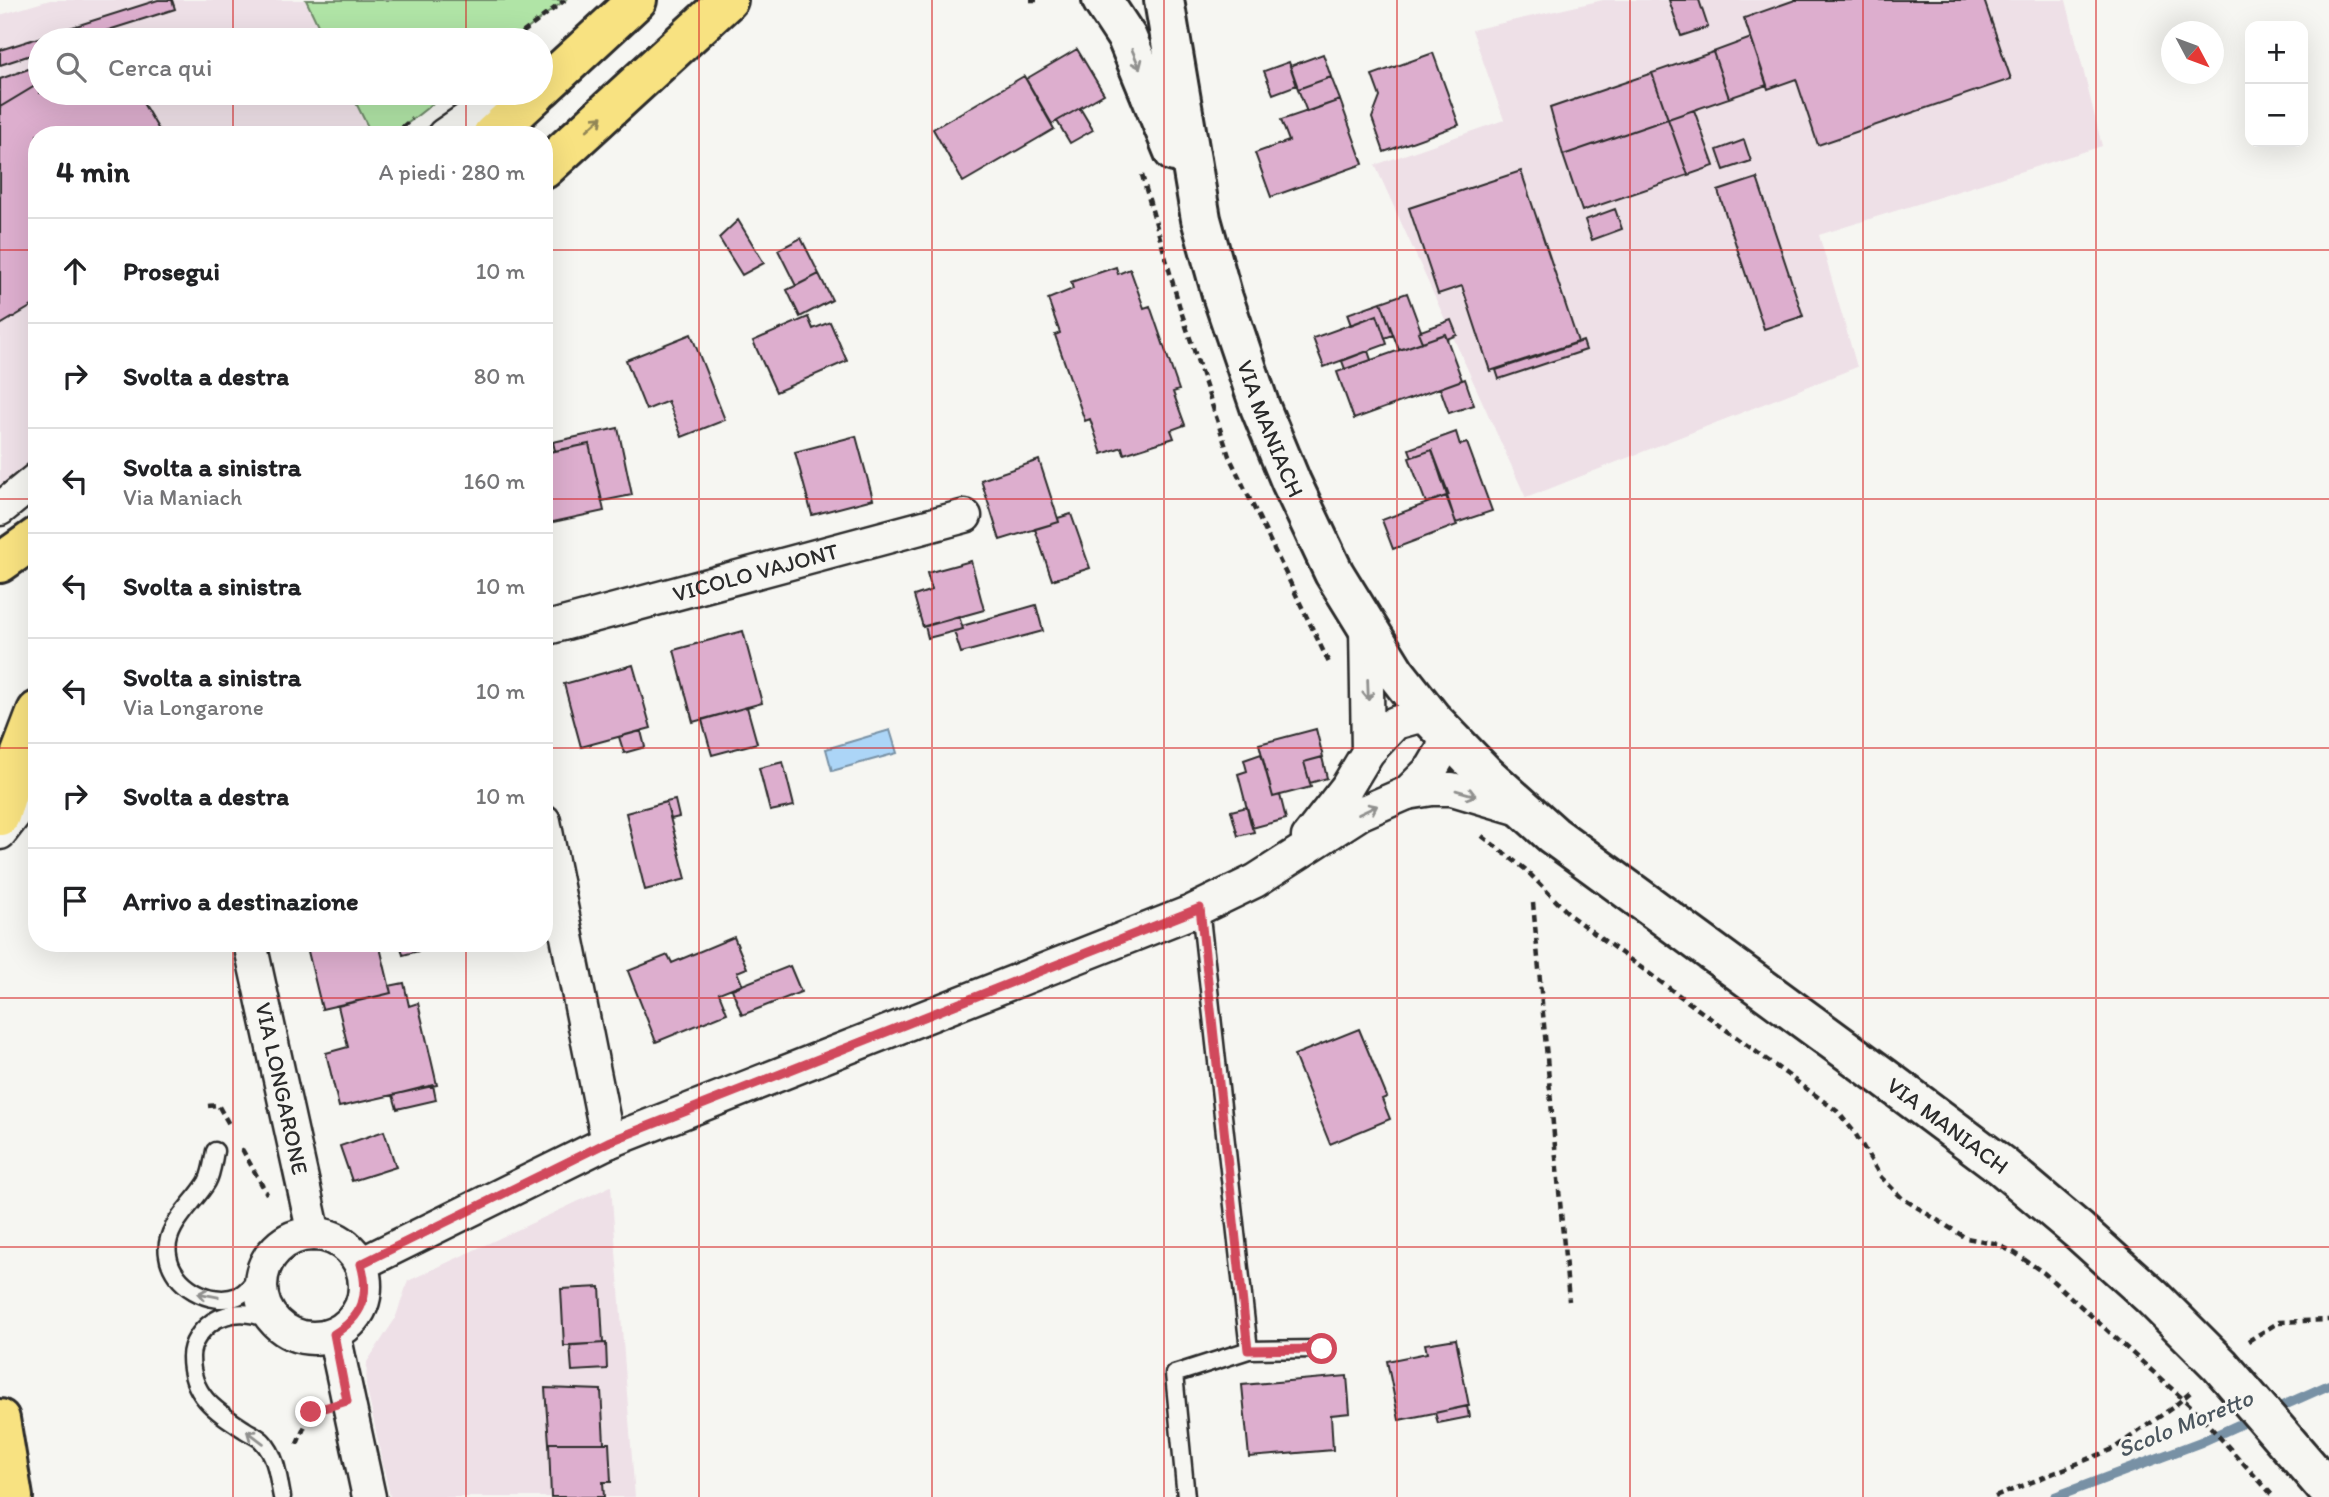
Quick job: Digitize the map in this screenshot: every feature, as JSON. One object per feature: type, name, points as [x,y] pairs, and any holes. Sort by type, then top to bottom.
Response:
[{"type":"main road","points":[[553,78],[637,0]]},
{"type":"main road","points":[[553,161],[728,0]]},
{"type":"main road","name":"VIA MANIACH","points":[[1102,0],[1127,38],[1201,219]]},
{"type":"main road","name":"VIA MANIACH","points":[[1164,0],[1201,219],[1223,298],[1260,407],[1316,540],[1366,628],[1395,672],[1439,728],[1523,810],[1553,835],[2002,1166],[2079,1230],[2152,1297],[2235,1382],[2329,1491]]},
{"type":"main road","points":[[502,126],[524,105]]},
{"type":"main road","points":[[0,562],[28,543]]},
{"type":"main road","points":[[0,816],[28,736]]},
{"type":"main road","points":[[1,1439],[13,1497]]},
{"type":"street","points":[[553,64],[593,41]]},
{"type":"street","points":[[457,126],[488,105]]},
{"type":"street","points":[[0,509],[28,487]]},
{"type":"street","name":"VICOLO VAJONT","points":[[553,627],[965,516]]},
{"type":"street","name":"VIA MANIACH","points":[[1366,628],[1368,752]]},
{"type":"street","name":"VIA MANIACH","points":[[1290,860],[1347,787],[1368,752],[1395,723],[1416,717],[1439,728],[1442,751],[1432,768],[1407,793]]},
{"type":"street","name":"VIA MANIACH","points":[[361,1264],[608,1142],[1200,908],[1255,881],[1361,813],[1407,793],[1452,789],[1523,810]]},
{"type":"street","points":[[0,833],[28,797]]},
{"type":"street","points":[[553,866],[608,1142]]},
{"type":"street","name":"VIA LONGARONE","points":[[252,952],[314,1234]]},
{"type":"street","points":[[314,1234],[338,1240],[355,1254],[361,1264],[365,1291],[362,1306],[354,1319],[334,1334],[321,1338],[299,1337],[273,1321],[261,1291],[268,1259],[281,1244],[301,1235],[314,1234]]},
{"type":"street","points":[[334,1334],[369,1497]]},
{"type":"lane","points":[[1200,908],[1248,1350]]},
{"type":"lane","points":[[215,1151],[209,1179],[172,1230],[167,1255],[186,1286],[200,1295],[238,1296],[253,1284],[264,1269]]},
{"type":"lane","points":[[273,1321],[252,1312],[221,1316],[202,1329],[191,1351],[191,1374],[200,1394],[216,1410],[262,1441],[274,1457],[282,1497]]},
{"type":"lane","points":[[1186,1497],[1174,1374],[1248,1350],[1322,1349]]},
{"type":"path","points":[[529,28],[565,0]]},
{"type":"path","points":[[1030,0],[1038,0]]},
{"type":"path","points":[[1482,835],[1525,869],[1572,917],[1837,1111],[1855,1133],[1881,1177],[1902,1198],[1966,1238],[1994,1244],[2015,1253],[2044,1273],[2193,1408],[2274,1497]]},
{"type":"path","points":[[1533,903],[1569,1301]]},
{"type":"path","points":[[208,1107],[218,1105],[230,1128]]},
{"type":"path","points":[[236,1139],[267,1195],[305,1186]]},
{"type":"path","points":[[2248,1341],[2279,1322],[2329,1320]]},
{"type":"path","points":[[278,1475],[287,1465],[311,1412],[347,1401]]},
{"type":"path","points":[[1995,1497],[2113,1449],[2172,1408]]},
{"type":"shaded area","points":[[50,0],[306,0],[319,28],[28,28],[28,105],[357,105],[368,126],[28,126],[28,486],[0,509],[0,15]]},
{"type":"shaded area","points":[[1603,0],[2066,0],[2102,146],[1819,235],[1857,367],[1526,498],[1375,165],[1504,120],[1472,30]]},
{"type":"shaded area","points":[[611,1186],[635,1497],[390,1497],[366,1385],[367,1362],[395,1319],[408,1281]]},
{"type":"green space","points":[[306,0],[565,0],[529,28],[319,28]]},
{"type":"green space","points":[[357,105],[431,105],[404,126],[368,126]]},
{"type":"water","points":[[890,730],[897,753],[832,771],[826,749]]},
{"type":"building","points":[[158,0],[172,0],[175,9],[115,28],[70,28]]},
{"type":"building","points":[[1669,0],[1699,0],[1708,27],[1681,36]]},
{"type":"building","points":[[1795,0],[1984,0],[2011,79],[1818,145],[1796,79],[1768,89],[1744,18]]},
{"type":"building","points":[[1751,38],[1767,85],[1729,98],[1713,52]]},
{"type":"building","points":[[28,41],[28,56],[0,65],[0,50]]},
{"type":"building","points":[[1077,49],[1104,94],[1052,124],[1026,79]]},
{"type":"building","points":[[1713,52],[1729,98],[1668,119],[1652,73]]},
{"type":"building","points":[[1433,53],[1459,125],[1384,152],[1372,118],[1380,97],[1372,75]]},
{"type":"building","points":[[1323,54],[1331,77],[1298,89],[1290,66]]},
{"type":"building","points":[[1289,62],[1297,85],[1273,94],[1264,71]]},
{"type":"building","points":[[28,69],[28,90],[0,107],[0,79]]},
{"type":"building","points":[[1652,73],[1668,119],[1563,155],[1550,108]]},
{"type":"building","points":[[1024,76],[1054,129],[963,182],[933,129]]},
{"type":"building","points":[[1331,77],[1340,100],[1307,112],[1298,89]]},
{"type":"building","points":[[28,90],[28,105],[144,105],[157,126],[28,126],[28,308],[0,325],[0,107]]},
{"type":"building","points":[[1340,100],[1363,164],[1271,197],[1255,153],[1289,141],[1281,120]]},
{"type":"building","points":[[1080,108],[1093,130],[1070,143],[1057,121]]},
{"type":"building","points":[[1694,110],[1714,166],[1688,175],[1668,119]]},
{"type":"building","points":[[1668,119],[1688,175],[1582,211],[1563,155]]},
{"type":"building","points":[[1744,140],[1751,161],[1724,170],[1717,150]]},
{"type":"building","points":[[1521,171],[1578,342],[1490,371],[1462,286],[1438,294],[1409,208]]},
{"type":"building","points":[[1757,178],[1803,316],[1764,329],[1718,191]]},
{"type":"building","points":[[1615,209],[1622,229],[1592,240],[1585,220]]},
{"type":"building","points":[[738,220],[764,263],[742,275],[719,238]]},
{"type":"building","points":[[801,238],[819,274],[796,286],[778,250]]},
{"type":"building","points":[[1116,267],[1118,274],[1130,269],[1144,308],[1150,306],[1179,390],[1173,392],[1185,425],[1171,430],[1174,438],[1124,454],[1122,447],[1102,454],[1090,419],[1085,421],[1055,335],[1060,333],[1048,299],[1073,289],[1071,282]]},
{"type":"building","points":[[819,274],[832,300],[800,317],[787,290]]},
{"type":"building","points":[[1407,293],[1421,331],[1418,332],[1422,342],[1399,350],[1381,302]]},
{"type":"building","points":[[1381,302],[1393,335],[1385,338],[1377,315],[1351,325],[1347,314]]},
{"type":"building","points":[[1377,315],[1387,344],[1324,367],[1313,338]]},
{"type":"building","points":[[808,317],[813,329],[830,322],[847,361],[776,392],[753,341]]},
{"type":"building","points":[[1451,320],[1457,335],[1447,339],[1445,334],[1422,342],[1418,332]]},
{"type":"building","points":[[691,334],[725,420],[682,437],[668,401],[646,410],[626,360]]},
{"type":"building","points":[[1445,334],[1462,380],[1354,419],[1337,372]]},
{"type":"building","points":[[1583,341],[1586,350],[1499,379],[1496,370]]},
{"type":"building","points":[[1368,351],[1371,360],[1345,369],[1342,361]]},
{"type":"building","points":[[1465,379],[1474,405],[1449,413],[1440,388]]},
{"type":"building","points":[[618,428],[632,495],[602,501],[589,444],[555,451],[553,442]]},
{"type":"building","points":[[1456,432],[1460,445],[1467,443],[1492,511],[1456,523],[1432,450],[1412,457],[1409,449]]},
{"type":"building","points":[[856,436],[873,499],[812,515],[795,452]]},
{"type":"building","points":[[589,444],[604,511],[553,522],[553,451]]},
{"type":"building","points":[[1432,450],[1449,495],[1426,503],[1409,458]]},
{"type":"building","points":[[1039,460],[1059,522],[1000,540],[981,480]]},
{"type":"building","points":[[1446,496],[1457,525],[1393,549],[1382,520]]},
{"type":"building","points":[[1071,514],[1090,568],[1052,580],[1035,529],[1059,522],[1058,518]]},
{"type":"building","points":[[971,561],[984,610],[923,627],[914,596],[932,590],[927,573]]},
{"type":"building","points":[[1036,605],[1043,631],[961,653],[954,631],[963,629],[962,626]]},
{"type":"building","points":[[959,616],[963,629],[928,638],[925,626]]},
{"type":"building","points":[[743,631],[762,703],[693,722],[674,650]]},
{"type":"building","points":[[633,665],[651,728],[581,747],[564,684]]},
{"type":"building","points":[[747,707],[757,743],[712,755],[702,720]]},
{"type":"building","points":[[1316,729],[1323,757],[1304,762],[1311,787],[1273,797],[1259,744]]},
{"type":"building","points":[[641,731],[645,747],[624,753],[619,737]]},
{"type":"building","points":[[1261,754],[1273,797],[1280,795],[1286,819],[1252,828],[1238,774],[1247,771],[1244,760]]},
{"type":"building","points":[[1322,757],[1327,778],[1310,783],[1304,762]]},
{"type":"building","points":[[783,762],[794,806],[770,811],[759,768]]},
{"type":"building","points":[[675,800],[679,817],[671,819],[666,802]]},
{"type":"building","points":[[666,802],[686,879],[645,890],[626,813]]},
{"type":"building","points":[[1247,807],[1254,832],[1238,836],[1231,811]]},
{"type":"building","points":[[734,937],[747,968],[737,972],[742,984],[719,993],[727,1013],[656,1042],[628,971],[668,955],[672,963]]},
{"type":"building","points":[[308,952],[381,952],[391,993],[322,1009]]},
{"type":"building","points":[[790,966],[801,992],[742,1015],[732,989]]},
{"type":"building","points":[[404,983],[409,1006],[418,1003],[437,1085],[339,1107],[326,1053],[348,1047],[338,1006],[391,993],[389,986]]},
{"type":"building","points":[[1359,1029],[1387,1097],[1382,1099],[1390,1119],[1330,1144],[1294,1055]]},
{"type":"building","points":[[433,1085],[436,1100],[397,1109],[393,1095]]},
{"type":"building","points":[[384,1131],[396,1167],[352,1181],[340,1146]]},
{"type":"building","points":[[600,1287],[603,1343],[564,1346],[561,1289]]},
{"type":"building","points":[[1456,1339],[1469,1406],[1399,1420],[1387,1361],[1427,1353],[1425,1344]]},
{"type":"building","points":[[606,1343],[607,1369],[572,1371],[570,1345]]},
{"type":"building","points":[[1347,1376],[1350,1413],[1331,1415],[1333,1450],[1249,1457],[1242,1385]]},
{"type":"building","points":[[545,1388],[601,1390],[604,1443],[549,1443]]},
{"type":"building","points":[[1467,1406],[1469,1417],[1438,1423],[1435,1413]]},
{"type":"building","points":[[549,1443],[609,1443],[611,1482],[603,1482],[604,1497],[551,1497]]},
{"type":"waterway","name":"Scolo Moretto","points":[[2271,1411],[2329,1385]]},
{"type":"waterway","name":"Scolo Moretto","points":[[2055,1497],[2201,1442],[2256,1417]]},
{"type":"route","points":[[311,1412],[347,1401],[334,1334],[354,1319],[362,1306],[365,1279],[361,1264],[608,1142],[1200,908],[1248,1350],[1322,1349]]}]
